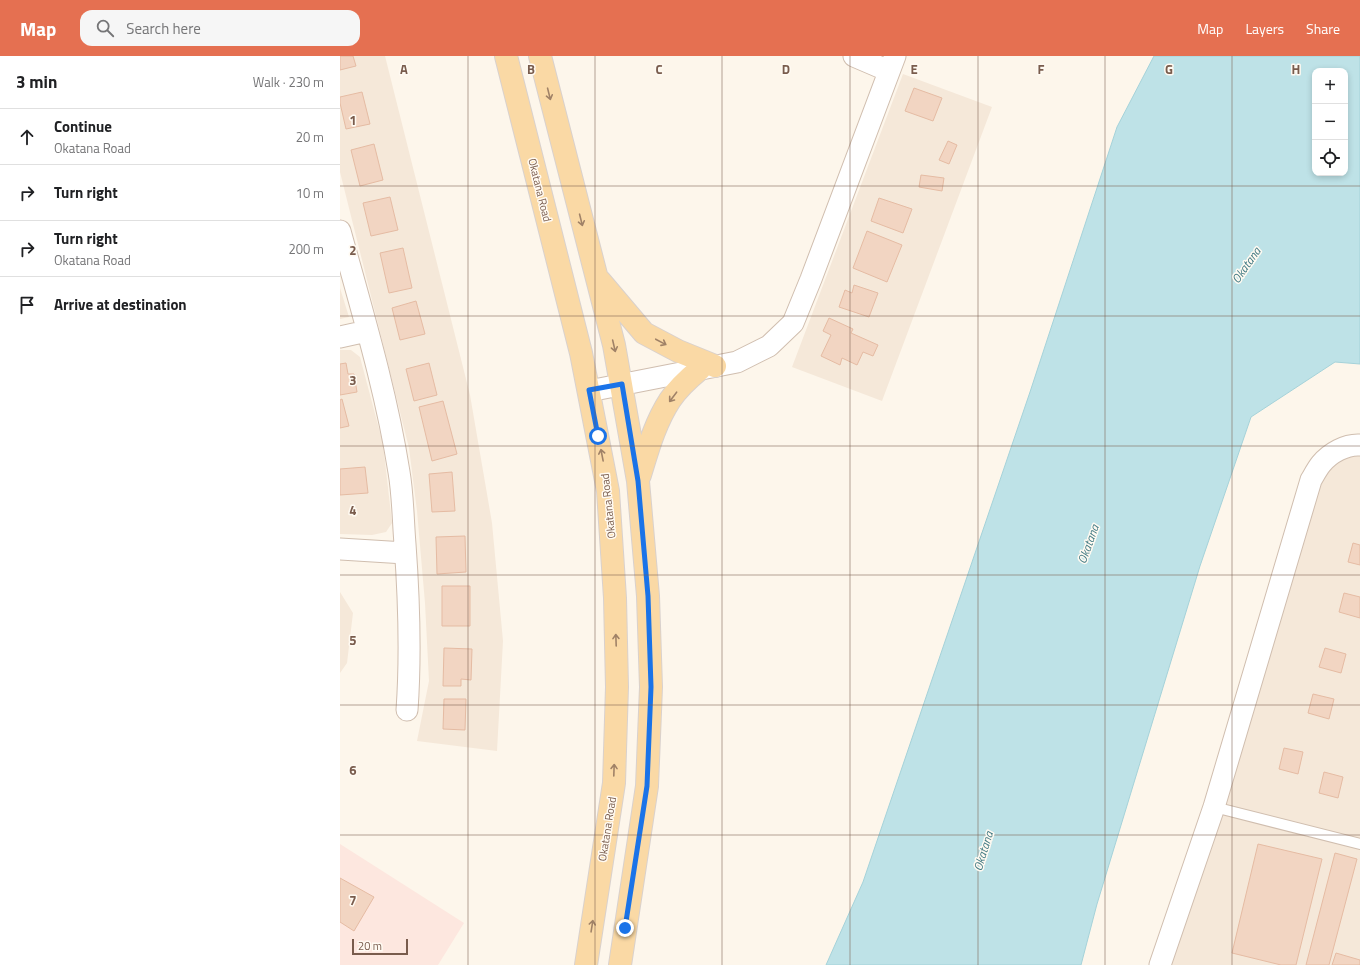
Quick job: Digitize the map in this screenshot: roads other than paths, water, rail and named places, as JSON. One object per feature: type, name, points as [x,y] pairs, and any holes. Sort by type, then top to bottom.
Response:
[{"type":"main road","name":"Okatana Road","points":[[506,56],[581,353],[608,491],[615,598],[617,687],[614,783],[586,965]]},
{"type":"main road","points":[[540,56],[614,345],[638,481],[648,596],[651,687],[647,786],[620,965]]},
{"type":"main road","points":[[595,275],[644,332],[707,367],[683,384],[670,401],[651,437],[638,481]]},
{"type":"street","points":[[589,390],[737,362],[768,346],[793,323],[892,63],[854,56]]},
{"type":"street","points":[[340,231],[390,419],[399,473],[409,626],[409,677],[407,710]]},
{"type":"street","points":[[340,337],[367,331]]},
{"type":"street","points":[[1160,965],[1214,808],[1311,480],[1321,464],[1336,451],[1360,445]]},
{"type":"street","points":[[340,549],[405,553]]},
{"type":"lane","points":[[1214,808],[1360,844]]},
{"type":"water","name":"Okatana","points":[[1154,56],[1360,56],[1360,364],[1335,362],[1251,417],[1200,566],[1097,904],[1081,965],[826,965],[863,882],[1030,392],[1117,127]]}]
